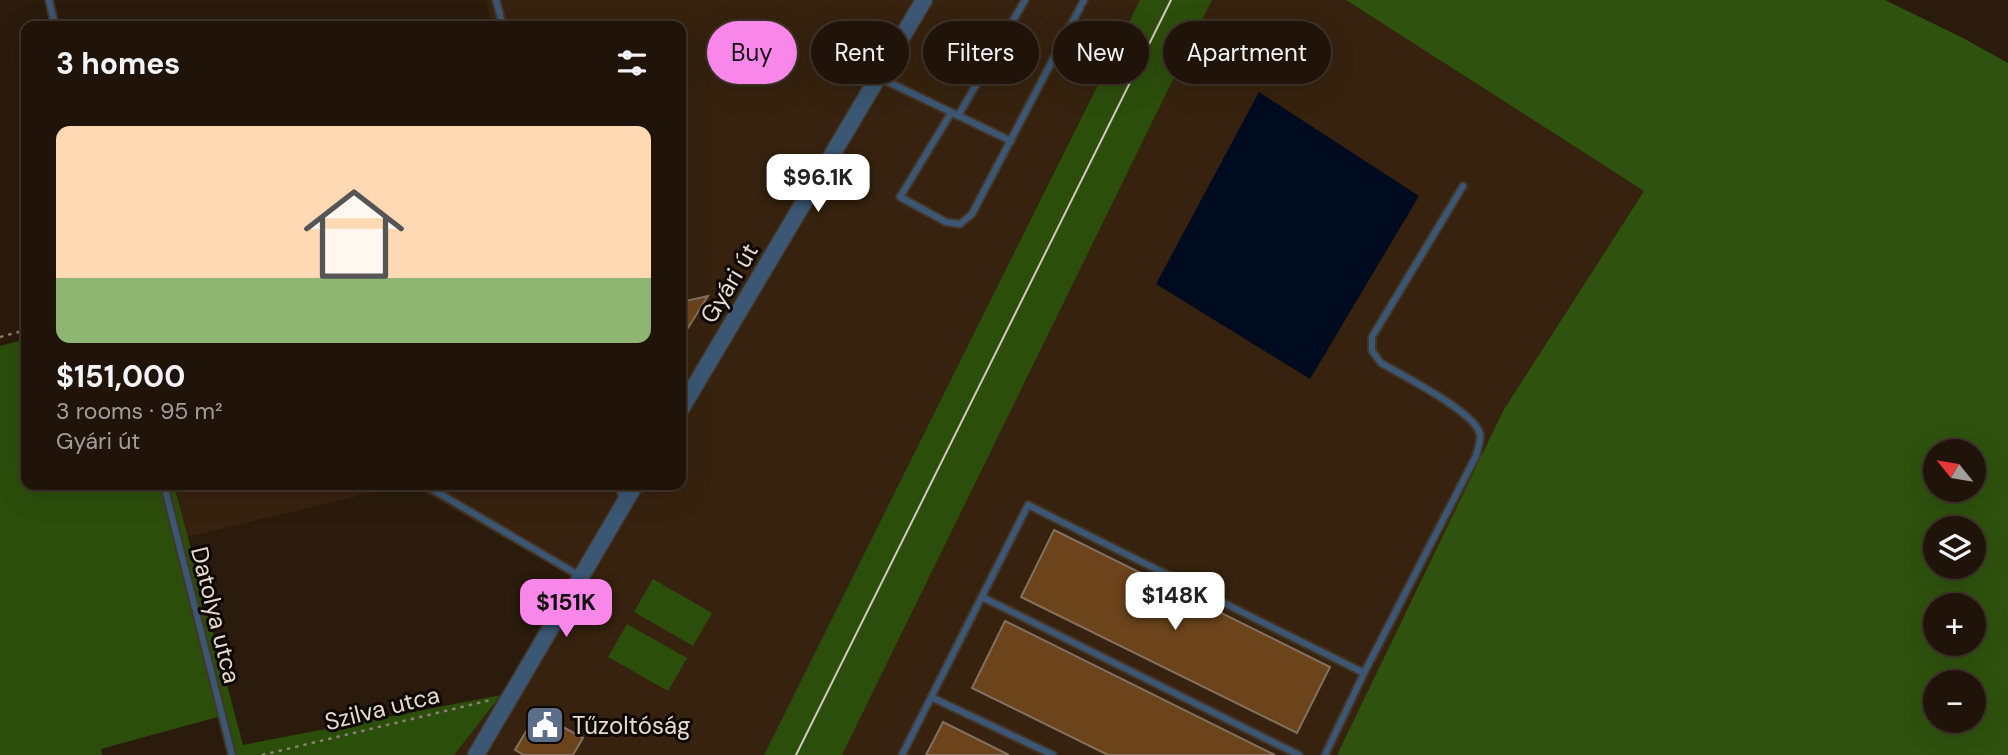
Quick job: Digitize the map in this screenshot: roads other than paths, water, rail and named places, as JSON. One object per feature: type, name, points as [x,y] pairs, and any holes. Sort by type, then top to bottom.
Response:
[{"type":"street","name":"Gyári út","points":[[909,25],[924,0]]},
{"type":"street","name":"Gyári út","points":[[686,401],[874,84]]},
{"type":"street","points":[[476,755],[632,490]]},
{"type":"lane","points":[[49,0],[54,21]]},
{"type":"lane","points":[[496,0],[502,21]]},
{"type":"lane","points":[[1025,0],[900,197],[946,222],[961,224],[972,214],[1084,0]]},
{"type":"lane","points":[[890,84],[1011,141]]},
{"type":"lane","points":[[1325,755],[1364,673],[1476,456],[1481,437],[1475,421],[1381,363],[1372,351],[1373,337],[1463,186]]},
{"type":"lane","name":"Datolya utca","points":[[165,490],[232,755]]},
{"type":"lane","points":[[434,490],[582,577]]},
{"type":"lane","points":[[620,490],[624,504]]},
{"type":"lane","points":[[902,755],[1028,505],[1364,673]]},
{"type":"lane","points":[[982,597],[1299,755]]},
{"type":"lane","points":[[931,697],[1053,755]]},
{"type":"water","points":[[1259,92],[1419,196],[1310,379],[1156,284]]},
{"type":"tram line","points":[[796,755],[1171,0]]},
{"type":"place","name":"Tűzoltóság","points":[[545,725]]}]
